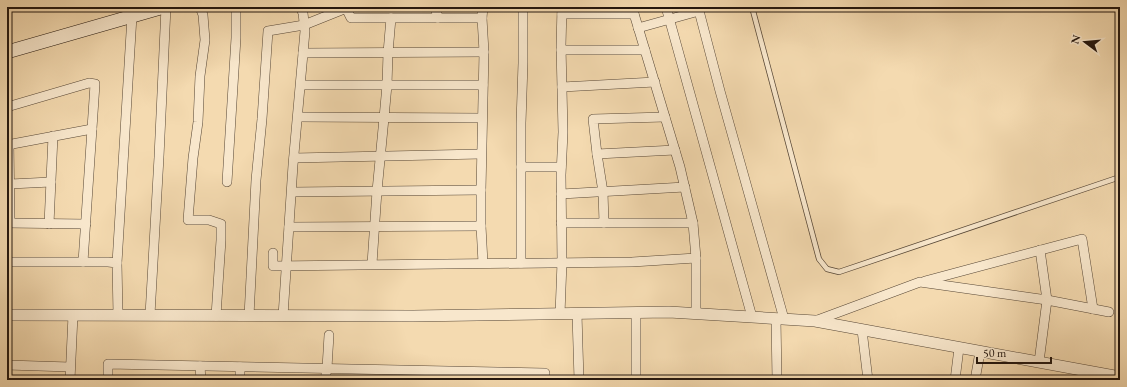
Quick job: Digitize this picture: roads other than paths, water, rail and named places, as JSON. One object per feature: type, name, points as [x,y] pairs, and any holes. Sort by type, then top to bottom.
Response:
[{"type":"main road","points":[[7,52],[165,7]]},
{"type":"street","points":[[150,315],[159,157],[165,7]]},
{"type":"street","points":[[200,7],[203,15],[205,40],[200,76],[198,122],[193,158],[188,220],[209,220],[221,224],[216,316]]},
{"type":"street","points":[[227,182],[236,38],[236,7]]},
{"type":"street","points":[[284,316],[294,158],[304,53],[305,31],[303,13],[300,7]]},
{"type":"street","points":[[435,7],[438,18]]},
{"type":"street","points":[[483,7],[482,18],[484,52],[481,154],[481,226],[483,263]]},
{"type":"street","points":[[521,262],[523,7]]},
{"type":"street","points":[[666,7],[752,317]]},
{"type":"street","points":[[249,316],[256,180],[268,31],[304,25],[347,8],[351,18],[482,18]]},
{"type":"street","points":[[638,28],[699,9],[780,319],[777,380]]},
{"type":"street","points":[[560,314],[562,262],[561,167],[563,132],[561,50],[562,10],[633,11],[675,150],[693,223],[696,258],[696,314]]},
{"type":"street","points":[[118,315],[117,263],[132,16]]},
{"type":"street","points":[[372,264],[391,18]]},
{"type":"street","points":[[561,50],[645,50]]},
{"type":"street","points":[[304,53],[484,52]]},
{"type":"street","points":[[562,87],[655,82]]},
{"type":"street","points":[[7,107],[89,83],[95,84],[83,262]]},
{"type":"street","points":[[301,85],[483,85]]},
{"type":"street","points":[[298,117],[482,118]]},
{"type":"street","points":[[604,223],[594,119],[665,117]]},
{"type":"street","points":[[86,224],[9,223],[10,184],[8,144],[92,129]]},
{"type":"street","points":[[49,224],[53,136]]},
{"type":"street","points":[[597,154],[675,150]]},
{"type":"street","points":[[294,158],[481,154]]},
{"type":"street","points":[[521,167],[561,167]]},
{"type":"street","points":[[10,184],[51,182]]},
{"type":"street","points":[[561,194],[685,187]]},
{"type":"street","points":[[292,192],[481,190]]},
{"type":"street","points":[[561,223],[693,223]]},
{"type":"street","points":[[289,227],[481,226]]},
{"type":"street","points":[[815,321],[920,282],[1082,239],[1093,309]]},
{"type":"street","points":[[1039,362],[1047,300],[1040,250]]},
{"type":"street","points":[[273,253],[273,266],[521,262],[632,262],[696,258]]},
{"type":"street","points":[[7,262],[117,263]]},
{"type":"street","points":[[920,282],[1047,300],[1109,312]]},
{"type":"street","points":[[7,315],[413,316],[669,312],[815,321],[1120,377]]},
{"type":"street","points":[[636,313],[636,380]]},
{"type":"street","points":[[577,314],[579,380]]},
{"type":"street","points":[[70,380],[73,315]]},
{"type":"street","points":[[862,330],[868,380]]},
{"type":"street","points":[[325,380],[329,335]]},
{"type":"street","points":[[955,380],[959,348]]},
{"type":"street","points":[[974,380],[980,352]]},
{"type":"street","points":[[108,380],[108,364],[545,373],[545,380]]},
{"type":"street","points":[[7,365],[70,367]]},
{"type":"street","points":[[200,366],[201,380]]},
{"type":"street","points":[[240,367],[240,380]]},
{"type":"lane","points":[[752,7],[819,259],[827,269],[839,272],[1120,177]]}]
